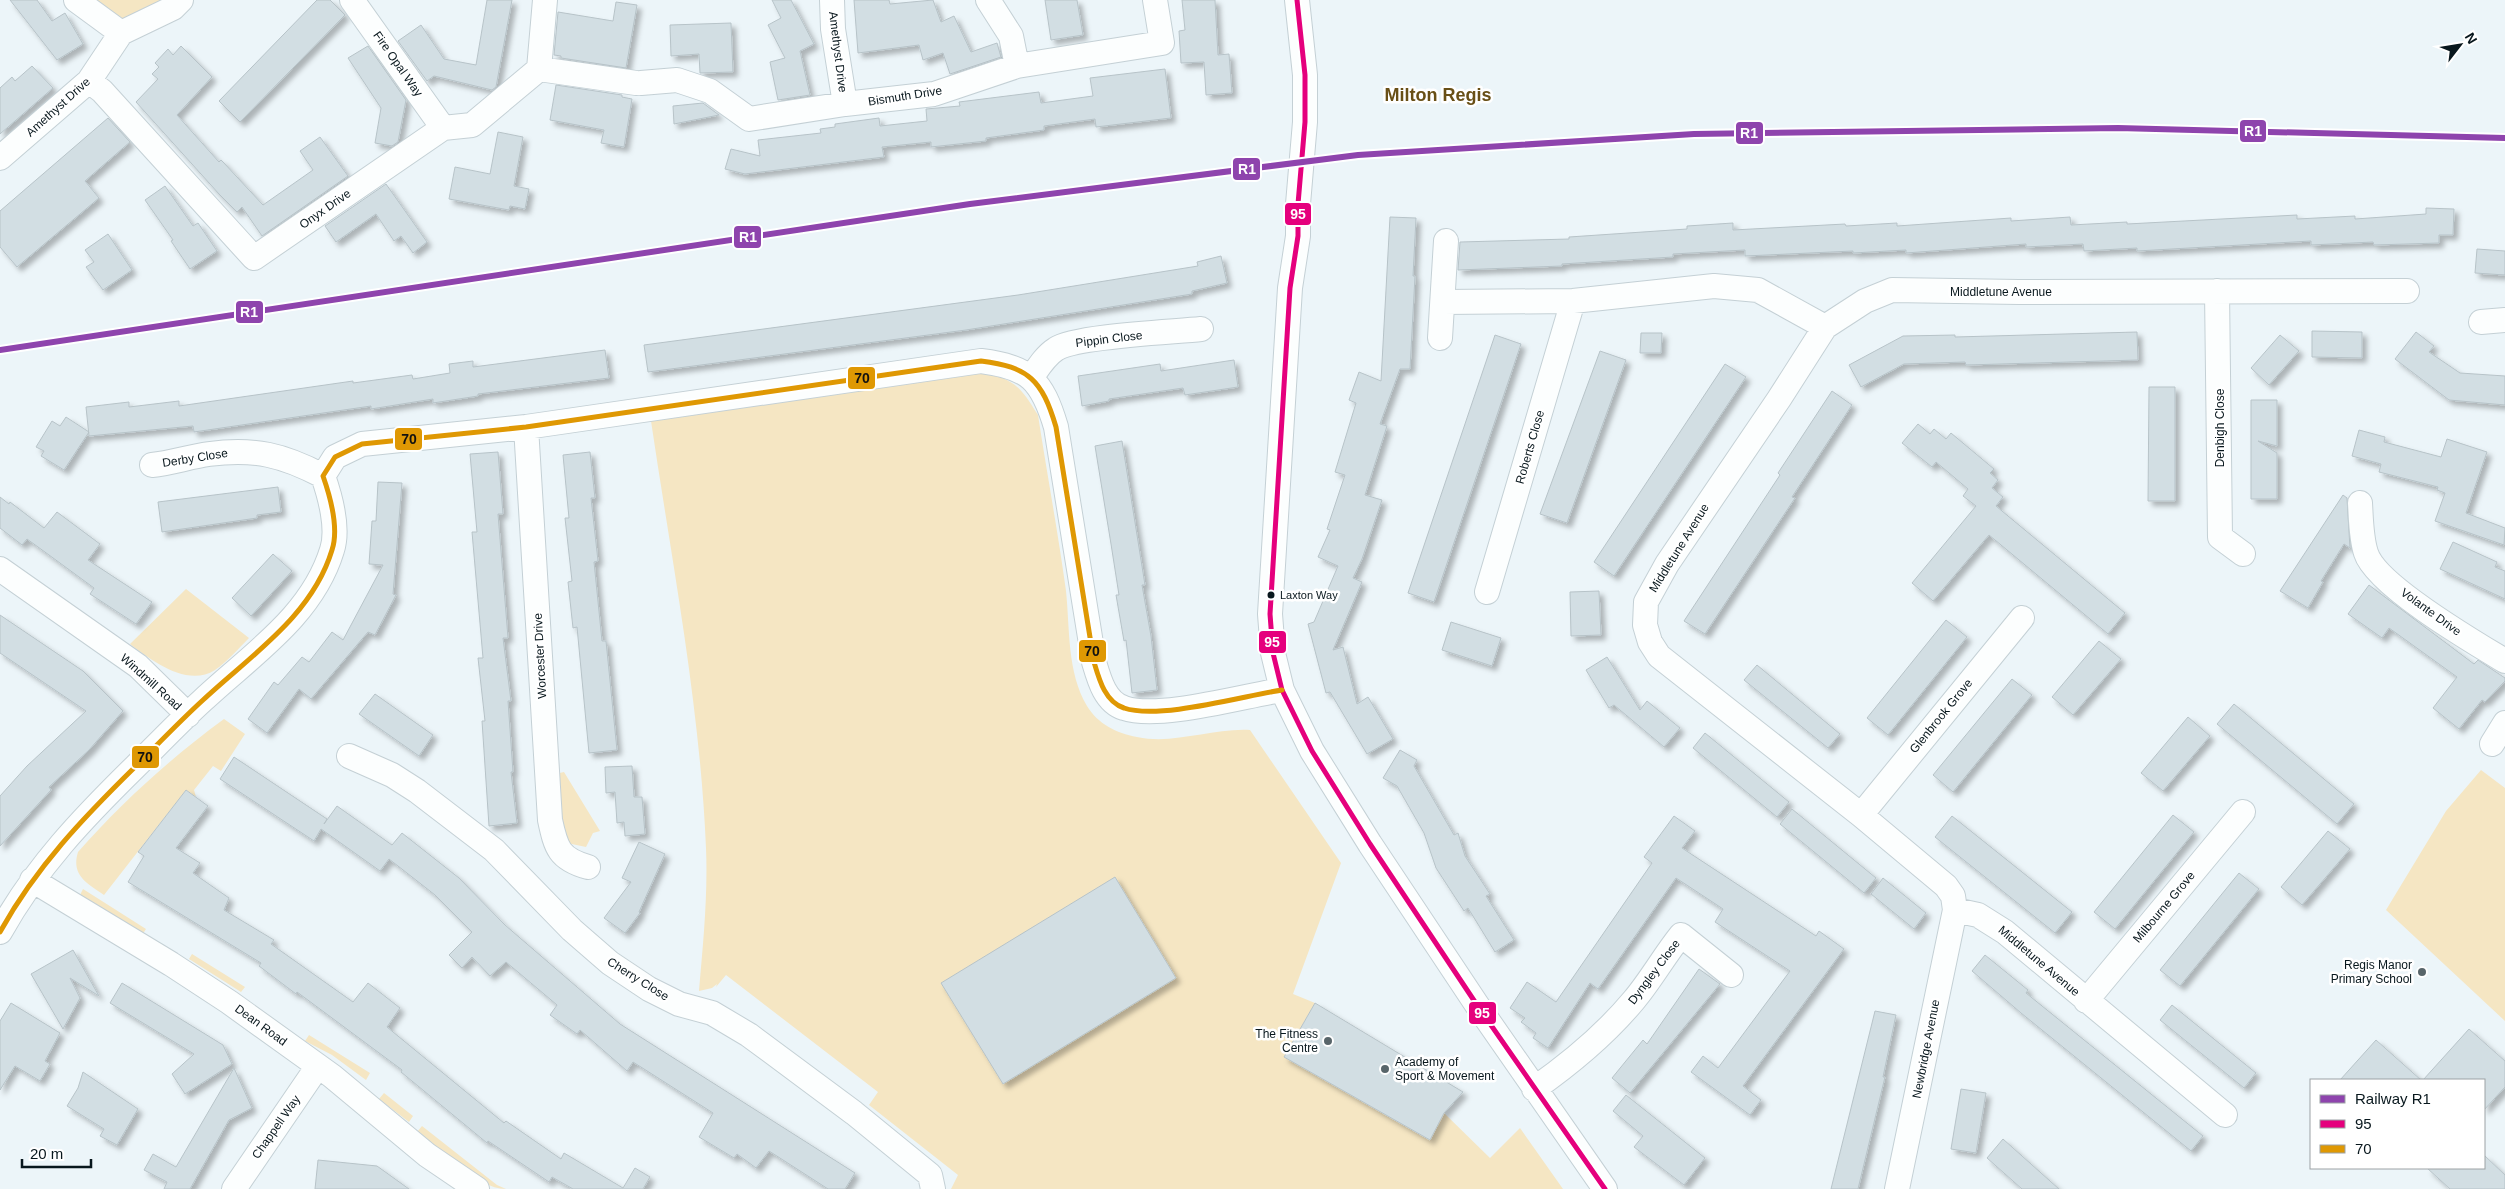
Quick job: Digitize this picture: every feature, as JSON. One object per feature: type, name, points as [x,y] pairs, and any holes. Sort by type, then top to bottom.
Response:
[{"type":"street","points":[[76,0],[121,33],[173,8],[180,0]]},
{"type":"street","name":"Fire Opal Way","points":[[352,0],[443,128]]},
{"type":"street","points":[[539,69],[545,0]]},
{"type":"street","name":"Amethyst Drive","points":[[832,0],[834,29],[845,104]]},
{"type":"street","points":[[988,0],[1011,36],[1017,66]]},
{"type":"street","name":"Bismuth Drive","points":[[539,69],[638,83],[677,80],[710,91],[749,119],[845,104],[934,94],[1017,66],[1162,44],[1155,0]]},
{"type":"street","points":[[1297,0],[1305,75],[1305,122],[1298,204],[1298,236],[1290,288],[1270,614],[1273,653],[1282,690],[1312,751],[1370,844],[1534,1089],[1605,1189]]},
{"type":"street","name":"Amethyst Drive","points":[[0,158],[89,81],[121,33]]},
{"type":"street","name":"Onyx Drive","points":[[89,81],[102,91],[254,258],[443,128],[472,125],[539,69]]},
{"type":"street","points":[[1440,338],[1446,241]]},
{"type":"street","points":[[1442,302],[1501,300],[1573,302],[1714,286],[1758,290],[1825,326]]},
{"type":"street","name":"Middletune Avenue","points":[[2225,1115],[2005,932],[1978,915],[1956,910],[1953,896],[1946,886],[1861,815],[1659,656],[1650,642],[1645,625],[1646,602],[1667,564],[1780,398],[1825,326],[1865,301],[1892,290],[2019,292],[2407,291]]},
{"type":"street","name":"Denbigh Close","points":[[2217,291],[2220,537],[2243,554]]},
{"type":"street","name":"Roberts Close","points":[[1488,592],[1573,302]]},
{"type":"street","points":[[2481,322],[2505,320]]},
{"type":"street","name":"Pippin Close","points":[[1031,378],[1054,349],[1062,345],[1086,340],[1202,330]]},
{"type":"street","points":[[188,715],[283,630],[315,588],[333,549],[333,504],[323,476],[335,457],[362,444],[526,427],[981,360],[1006,364],[1023,372],[1044,393],[1056,427],[1094,662],[1105,693],[1123,708],[1170,711],[1282,690]]},
{"type":"street","name":"Worcester Drive","points":[[526,427],[550,820],[555,844],[570,862],[588,867]]},
{"type":"street","name":"Derby Close","points":[[152,465],[207,454],[248,451],[295,461],[323,476]]},
{"type":"street","name":"Volante Drive","points":[[2360,503],[2367,558],[2378,571],[2432,615],[2505,660]]},
{"type":"street","name":"Windmill Road","points":[[0,569],[138,666],[188,715],[80,821],[32,880],[0,932]]},
{"type":"street","name":"Glenbrook Grove","points":[[1861,815],[2022,618]]},
{"type":"street","points":[[2492,744],[2505,723]]},
{"type":"street","name":"Cherry Close","points":[[349,756],[392,775],[438,806],[487,844],[572,930],[610,963],[649,989],[679,1004],[712,1013],[748,1036],[847,1107],[930,1175],[933,1189]]},
{"type":"street","name":"Milbourne Grove","points":[[2086,1001],[2243,812]]},
{"type":"street","name":"Dean Road","points":[[32,880],[171,964],[229,1002],[318,1066],[427,1155],[477,1189]]},
{"type":"street","name":"Newbridge Avenue","points":[[1897,1189],[1956,910]]},
{"type":"street","name":"Dyngley Close","points":[[1534,1089],[1574,1060],[1609,1027],[1635,999],[1681,935],[1731,974]]},
{"type":"street","name":"Chappell Way","points":[[234,1189],[318,1066]]},
{"type":"shaded area","points":[[89,0],[165,0],[119,23]]},
{"type":"shaded area","points":[[979,371],[1000,377],[1014,385],[1026,396],[1038,415],[1066,591],[1070,650],[1076,679],[1091,712],[1108,727],[1129,735],[1151,739],[1179,738],[1222,731],[1250,730],[1341,863],[1293,994],[1315,1003],[1284,1057],[1429,1140],[1444,1113],[1490,1158],[1520,1128],[1563,1189],[951,1189],[958,1175],[869,1105],[878,1092],[726,975],[716,987],[717,984],[712,988],[699,991],[706,884],[703,794],[684,634],[651,421]]},
{"type":"shaded area","points":[[186,589],[249,638],[219,667],[204,675],[193,676],[170,670],[130,644]]},
{"type":"shaded area","points":[[224,719],[245,734],[221,771],[213,766],[194,790],[196,797],[186,790],[104,895],[86,882],[78,873],[76,860],[78,852],[148,781]]},
{"type":"shaded area","points":[[2481,770],[2505,788],[2505,1021],[2386,910],[2446,811]]},
{"type":"shaded area","points":[[564,772],[600,831],[593,833],[586,847],[567,843],[561,838],[555,774]]},
{"type":"shaded area","points":[[83,889],[146,929],[142,935],[80,895]]},
{"type":"shaded area","points":[[192,954],[245,987],[241,992],[189,959]]},
{"type":"shaded area","points":[[309,1035],[370,1073],[366,1080],[332,1055],[305,1041]]},
{"type":"shaded area","points":[[384,1093],[413,1116],[409,1122],[379,1099]]},
{"type":"shaded area","points":[[422,1126],[497,1185],[506,1189],[495,1187],[471,1175],[417,1132]]},
{"type":"building","points":[[10,0],[37,0],[52,21],[65,13],[83,44],[57,60]]},
{"type":"building","points":[[317,0],[330,0],[345,15],[240,122],[219,101]]},
{"type":"building","points":[[487,0],[512,0],[496,87],[492,90],[434,76],[427,81],[398,41],[421,25],[444,59],[476,65]]},
{"type":"building","points":[[772,0],[791,0],[814,44],[800,51],[810,95],[778,100],[770,62],[785,58],[768,25],[781,18]]},
{"type":"building","points":[[854,0],[889,0],[890,4],[933,0],[941,22],[954,16],[971,52],[997,43],[1001,57],[950,74],[943,53],[923,60],[919,45],[858,53]]},
{"type":"building","points":[[1045,0],[1077,0],[1083,35],[1051,40]]},
{"type":"building","points":[[1182,0],[1215,0],[1218,55],[1229,54],[1232,93],[1206,95],[1204,62],[1181,63],[1179,31],[1185,30]]},
{"type":"building","points":[[616,2],[637,5],[626,68],[561,58],[561,56],[554,55],[558,12],[613,21]]},
{"type":"building","points":[[731,23],[733,72],[700,73],[699,54],[671,56],[670,25]]},
{"type":"building","points":[[181,46],[212,77],[177,115],[219,162],[221,160],[263,205],[313,170],[300,151],[320,137],[348,176],[262,236],[242,207],[237,212],[136,102],[158,79],[152,74],[159,67],[155,63],[168,49],[173,55]]},
{"type":"building","points":[[368,46],[406,100],[398,142],[392,146],[375,143],[381,108],[348,58]]},
{"type":"building","points":[[32,66],[53,88],[0,134],[0,88],[12,77],[15,81]]},
{"type":"building","points":[[1165,69],[1171,118],[1096,127],[1095,119],[1044,126],[1044,130],[986,138],[986,141],[931,147],[931,142],[882,147],[884,157],[745,174],[725,169],[731,149],[760,156],[758,140],[821,133],[820,129],[835,127],[835,124],[879,118],[880,126],[927,121],[926,109],[960,106],[959,102],[1039,92],[1041,103],[1093,96],[1090,78]]},
{"type":"building","points":[[556,85],[622,95],[622,97],[632,99],[624,147],[601,143],[604,130],[550,120]]},
{"type":"building","points":[[703,103],[719,115],[674,124],[673,106]]},
{"type":"building","points":[[108,118],[130,142],[85,181],[99,198],[17,267],[0,247],[0,211]]},
{"type":"building","points":[[498,132],[523,137],[514,186],[529,189],[525,209],[510,206],[509,210],[449,199],[455,167],[490,174]]},
{"type":"building","points":[[386,184],[427,242],[413,253],[401,236],[394,241],[376,214],[336,242],[325,226]]},
{"type":"building","points":[[165,186],[193,226],[198,223],[217,251],[190,269],[171,241],[173,240],[145,200]]},
{"type":"building","points":[[2426,208],[2454,209],[2453,235],[2439,235],[2439,243],[2374,245],[2373,242],[2311,245],[2311,241],[2137,251],[2137,248],[2084,251],[2083,244],[2026,247],[2026,244],[1906,253],[1906,250],[1745,256],[1745,250],[1673,254],[1673,257],[1562,264],[1562,266],[1458,270],[1460,242],[1569,239],[1569,237],[1687,229],[1687,226],[1733,223],[1733,230],[1845,224],[1846,226],[1897,223],[1897,226],[2011,218],[2011,221],[2070,217],[2071,225],[2127,222],[2127,224],[2297,215],[2297,219],[2355,216],[2355,219],[2426,214]]},
{"type":"building","points":[[1390,217],[1416,218],[1410,369],[1400,369],[1380,424],[1387,426],[1365,495],[1382,500],[1362,559],[1353,578],[1362,582],[1333,650],[1343,647],[1357,704],[1368,697],[1393,739],[1367,754],[1330,692],[1326,693],[1308,624],[1314,622],[1338,566],[1318,557],[1330,530],[1327,529],[1345,475],[1335,472],[1356,403],[1349,400],[1359,372],[1381,381]]},
{"type":"building","points":[[108,234],[132,270],[103,290],[86,267],[94,262],[85,250]]},
{"type":"building","points":[[2477,249],[2505,251],[2505,275],[2475,273]]},
{"type":"building","points":[[1221,256],[1227,283],[1192,291],[1192,294],[966,330],[648,372],[644,345],[1018,295],[1198,266],[1197,262]]},
{"type":"building","points":[[2312,331],[2362,332],[2362,358],[2312,357]]},
{"type":"building","points":[[2137,332],[2138,360],[1966,365],[1965,362],[1904,364],[1861,387],[1849,365],[1903,336],[1955,335],[1955,337]]},
{"type":"building","points":[[2416,332],[2434,346],[2429,352],[2460,373],[2505,376],[2505,405],[2449,400],[2395,359]]},
{"type":"building","points":[[1641,333],[1662,333],[1661,353],[1640,353]]},
{"type":"building","points":[[1495,335],[1521,344],[1434,602],[1408,593]]},
{"type":"building","points":[[2280,335],[2299,351],[2269,385],[2251,368]]},
{"type":"building","points":[[605,350],[609,378],[478,394],[478,396],[433,403],[433,399],[371,409],[371,406],[194,432],[193,426],[89,436],[86,407],[129,402],[129,407],[179,401],[179,406],[353,381],[353,383],[412,375],[413,379],[450,373],[449,364],[473,361],[473,367]]},
{"type":"building","points":[[1600,351],[1626,360],[1567,523],[1540,514]]},
{"type":"building","points":[[1234,360],[1238,387],[1185,395],[1183,388],[1109,399],[1109,401],[1082,406],[1078,376],[1160,364],[1161,371]]},
{"type":"building","points":[[1725,364],[1746,377],[1614,576],[1594,562]]},
{"type":"building","points":[[2149,387],[2175,387],[2175,501],[2148,501]]},
{"type":"building","points":[[1832,391],[1852,405],[1792,497],[1795,498],[1705,634],[1684,621],[1780,475],[1778,473]]},
{"type":"building","points":[[2251,400],[2277,400],[2277,446],[2258,441],[2277,453],[2277,499],[2251,499]]},
{"type":"building","points":[[66,417],[89,432],[64,470],[41,456],[44,451],[36,447],[52,421],[60,426]]},
{"type":"building","points":[[1918,424],[1930,434],[1934,429],[1946,439],[1951,433],[1994,469],[1990,473],[1998,480],[1992,488],[2003,497],[1996,506],[2125,613],[2108,634],[1989,535],[1933,601],[1912,583],[1976,506],[1963,496],[1968,489],[1936,462],[1932,467],[1902,443]]},
{"type":"building","points":[[2359,430],[2385,437],[2384,442],[2441,457],[2447,439],[2487,452],[2466,513],[2505,528],[2504,545],[2435,521],[2445,493],[2437,490],[2438,487],[2379,472],[2381,464],[2352,456]]},
{"type":"building","points":[[1122,441],[1145,585],[1142,585],[1151,636],[1157,690],[1132,693],[1126,640],[1124,641],[1116,595],[1119,595],[1095,446]]},
{"type":"building","points":[[498,452],[503,514],[498,514],[508,638],[503,638],[511,701],[508,701],[513,772],[511,772],[517,823],[489,826],[482,721],[485,721],[478,658],[483,658],[472,532],[477,532],[470,454]]},
{"type":"building","points":[[590,452],[595,498],[591,498],[598,561],[594,562],[602,641],[606,641],[617,750],[589,753],[577,627],[573,628],[568,582],[572,581],[565,518],[569,518],[563,455]]},
{"type":"building","points":[[378,482],[402,483],[393,594],[396,595],[375,635],[368,632],[311,699],[299,689],[267,733],[248,719],[274,682],[278,685],[302,657],[309,662],[332,632],[343,640],[383,565],[369,564],[372,521],[376,521]]},
{"type":"building","points":[[278,487],[281,512],[257,515],[257,518],[162,532],[158,502]]},
{"type":"building","points":[[2343,495],[2347,498],[2350,548],[2344,544],[2321,581],[2323,582],[2308,608],[2280,591]]},
{"type":"building","points":[[0,497],[9,504],[10,502],[44,528],[57,512],[100,544],[88,560],[152,602],[136,624],[90,594],[94,588],[27,539],[22,545],[0,528]]},
{"type":"building","points":[[2453,542],[2497,562],[2495,567],[2505,571],[2505,599],[2440,569]]},
{"type":"building","points":[[273,554],[292,571],[251,616],[232,598]]},
{"type":"building","points":[[2369,585],[2474,664],[2478,660],[2505,678],[2505,681],[2485,702],[2482,700],[2459,729],[2433,708],[2457,677],[2389,628],[2382,638],[2348,614]]},
{"type":"building","points":[[1599,591],[1601,635],[1571,636],[1570,592]]},
{"type":"building","points":[[0,615],[83,671],[123,711],[89,750],[49,787],[51,790],[0,846],[0,796],[27,766],[86,711],[0,653]]},
{"type":"building","points":[[1946,620],[1967,637],[1888,735],[1867,718]]},
{"type":"building","points":[[1451,622],[1501,638],[1492,666],[1442,650]]},
{"type":"building","points":[[2099,641],[2121,659],[2073,715],[2052,697]]},
{"type":"building","points":[[1607,657],[1640,710],[1647,701],[1680,728],[1664,747],[1614,705],[1609,708],[1586,670]]},
{"type":"building","points":[[1757,665],[1840,734],[1828,748],[1744,680]]},
{"type":"building","points":[[2012,679],[2032,695],[1953,792],[1933,775]]},
{"type":"building","points":[[375,694],[433,735],[419,756],[359,714]]},
{"type":"building","points":[[2234,704],[2354,804],[2337,824],[2217,724]]},
{"type":"building","points":[[2188,717],[2210,736],[2163,791],[2141,773]]},
{"type":"building","points":[[1705,733],[1789,802],[1777,817],[1693,748]]},
{"type":"building","points":[[1400,750],[1417,760],[1414,766],[1454,835],[1458,833],[1465,856],[1490,894],[1486,896],[1514,940],[1495,952],[1468,908],[1464,911],[1436,868],[1424,833],[1397,786],[1383,778]]},
{"type":"building","points":[[234,757],[327,819],[324,824],[337,806],[392,845],[402,833],[459,878],[505,925],[620,1024],[855,1173],[845,1189],[828,1189],[769,1151],[756,1168],[737,1154],[734,1158],[699,1137],[713,1113],[633,1062],[627,1071],[580,1030],[577,1034],[550,1015],[557,1005],[506,962],[490,976],[472,957],[462,968],[449,955],[472,932],[435,895],[389,859],[380,871],[321,829],[314,841],[220,779]]},
{"type":"building","points":[[632,766],[634,797],[642,797],[645,834],[625,836],[624,822],[617,823],[615,792],[606,793],[605,767]]},
{"type":"building","points":[[186,790],[208,806],[176,848],[200,863],[193,873],[229,898],[224,910],[274,940],[271,944],[353,1002],[368,983],[400,1008],[387,1027],[504,1123],[506,1121],[561,1159],[564,1153],[623,1188],[635,1168],[650,1177],[643,1189],[573,1189],[552,1177],[549,1182],[488,1141],[487,1143],[401,1072],[402,1070],[259,966],[261,963],[128,882],[144,856],[138,852]]},
{"type":"building","points":[[1792,809],[1876,878],[1864,893],[1780,824]]},
{"type":"building","points":[[2173,815],[2194,832],[2115,929],[2094,912]]},
{"type":"building","points":[[1674,816],[1695,831],[1682,848],[1816,936],[1819,931],[1844,949],[1743,1086],[1761,1100],[1750,1115],[1691,1072],[1703,1056],[1718,1068],[1790,971],[1715,922],[1723,909],[1676,878],[1598,989],[1590,983],[1548,1048],[1533,1038],[1536,1033],[1521,1022],[1525,1018],[1510,1008],[1527,982],[1556,1002],[1652,863],[1644,857]]},
{"type":"building","points":[[1952,816],[2072,912],[2055,933],[1935,837]]},
{"type":"building","points":[[2328,831],[2350,849],[2302,905],[2281,887]]},
{"type":"building","points":[[639,842],[665,854],[640,913],[625,933],[604,918],[631,882],[622,878]]},
{"type":"building","points":[[2239,873],[2259,889],[2180,986],[2160,970]]},
{"type":"building","points":[[1115,877],[1176,978],[1003,1084],[941,983]]},
{"type":"building","points":[[1883,878],[1926,913],[1914,929],[1871,894]]},
{"type":"building","points":[[73,950],[99,996],[70,978],[80,998],[63,1029],[31,974]]},
{"type":"building","points":[[1985,955],[2028,990],[2026,993],[2203,1136],[2191,1151],[1972,971]]},
{"type":"building","points":[[1699,969],[1720,984],[1630,1093],[1612,1078],[1643,1040],[1647,1044]]},
{"type":"building","points":[[122,983],[223,1045],[232,1064],[185,1094],[172,1074],[194,1054],[110,1003]]},
{"type":"building","points":[[11,1003],[60,1033],[45,1061],[50,1064],[40,1081],[15,1066],[0,1090],[0,1021]]},
{"type":"building","points":[[1315,1003],[1463,1092],[1444,1113],[1430,1140],[1284,1057]]},
{"type":"building","points":[[2172,1005],[2256,1073],[2244,1088],[2160,1020]]},
{"type":"building","points":[[1875,1011],[1896,1015],[1883,1077],[1885,1077],[1858,1189],[1831,1189]]},
{"type":"building","points":[[2469,1029],[2505,1061],[2505,1087],[2485,1109],[2485,1079],[2424,1079]]},
{"type":"building","points":[[2376,1040],[2420,1079],[2341,1079]]},
{"type":"building","points":[[234,1068],[252,1108],[229,1120],[190,1189],[164,1189],[167,1182],[144,1170],[153,1154],[176,1167]]},
{"type":"building","points":[[83,1072],[138,1109],[117,1145],[100,1136],[104,1129],[67,1106],[78,1088]]},
{"type":"building","points":[[1961,1089],[1986,1093],[1976,1153],[1951,1149]]},
{"type":"building","points":[[1626,1095],[1705,1158],[1684,1185],[1634,1147],[1643,1136],[1613,1111]]},
{"type":"building","points":[[2003,1139],[2059,1189],[2022,1189],[1987,1158]]},
{"type":"building","points":[[2485,1156],[2505,1175],[2505,1189],[2450,1189],[2428,1169],[2485,1169]]},
{"type":"building","points":[[318,1160],[377,1166],[409,1189],[315,1189]]},
{"type":"rail line","name":"R1","points":[[0,350],[970,204],[1358,155],[1694,134],[2118,128],[2505,138]]},
{"type":"transit line","name":"95","points":[[1297,0],[1305,75],[1305,122],[1298,204],[1298,236],[1290,288],[1270,614],[1273,653],[1282,690],[1312,751],[1370,844],[1477,1005],[1605,1189]]},
{"type":"transit line","name":"70","points":[[0,932],[29,886],[79,824],[186,716],[278,633],[310,595],[323,574],[334,542],[333,513],[323,476],[335,457],[362,444],[526,427],[981,361],[1011,367],[1022,372],[1039,387],[1051,411],[1056,427],[1094,662],[1104,689],[1112,701],[1124,708],[1139,711],[1158,711],[1202,706],[1282,690]]},
{"type":"place","name":"Laxton Way","points":[[1271,595]]},
{"type":"place","name":"Regis Manor Primary School","points":[[2422,972]]},
{"type":"place","name":"The Fitness Centre","points":[[1328,1041]]},
{"type":"place","name":"Academy of Sport & Movement","points":[[1385,1069]]},
{"type":"district","name":"Milton Regis","points":[[1438,95]]}]
